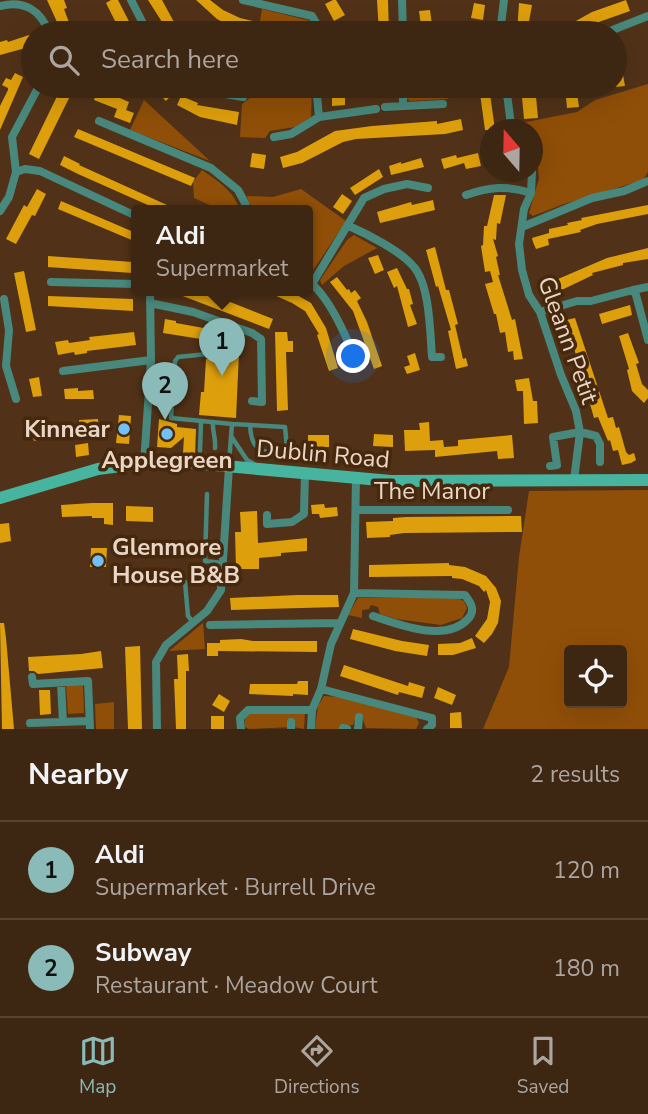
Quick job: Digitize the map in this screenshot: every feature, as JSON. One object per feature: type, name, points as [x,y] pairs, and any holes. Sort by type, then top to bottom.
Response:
[{"type":"main road","name":"Dublin Road","points":[[0,498],[98,469],[144,463],[192,463],[391,481],[648,480]]},
{"type":"street","points":[[131,0],[142,21]]},
{"type":"street","points":[[402,0],[403,21]]},
{"type":"street","points":[[501,21],[504,0]]},
{"type":"street","points":[[249,1],[312,16],[315,21]]},
{"type":"street","points":[[0,6],[18,2],[27,5],[45,21]]},
{"type":"street","points":[[627,24],[648,16]]},
{"type":"street","points":[[0,211],[9,197],[16,172],[12,137],[33,98]]},
{"type":"street","points":[[317,98],[318,117]]},
{"type":"street","points":[[403,98],[403,106]]},
{"type":"street","points":[[508,98],[510,119]]},
{"type":"street","points":[[274,137],[291,134],[318,117],[380,108],[443,104]]},
{"type":"street","points":[[99,121],[211,168],[238,190],[245,205]]},
{"type":"street","points":[[16,172],[25,169],[40,171],[131,214]]},
{"type":"street","points":[[522,227],[593,198],[624,191],[648,181]]},
{"type":"street","name":"Gleann Petit","points":[[531,182],[519,244],[522,270],[529,295],[540,312],[576,411],[580,432],[574,480]]},
{"type":"street","points":[[313,278],[365,198],[384,189],[407,184],[428,188]]},
{"type":"street","points":[[466,195],[492,187],[517,188],[531,193]]},
{"type":"street","points":[[349,226],[398,254],[414,267],[424,288],[432,357],[441,357]]},
{"type":"street","points":[[51,282],[131,284]]},
{"type":"street","points":[[313,286],[343,328],[358,365]]},
{"type":"street","points":[[540,312],[648,286]]},
{"type":"street","points":[[0,289],[9,330],[6,366],[16,399]]},
{"type":"street","points":[[632,290],[636,295],[648,340]]},
{"type":"street","points":[[144,463],[151,360],[150,296]]},
{"type":"street","points":[[150,303],[193,312],[252,333],[261,339],[262,402],[252,401]]},
{"type":"street","points":[[63,371],[151,360]]},
{"type":"street","points":[[550,466],[557,465],[553,437],[580,432],[596,436],[600,444],[600,462]]},
{"type":"street","points":[[157,729],[156,662],[166,645],[207,611],[221,590],[229,467]]},
{"type":"street","points":[[267,515],[267,524],[284,524],[304,514],[305,472]]},
{"type":"street","points":[[311,729],[312,710],[321,689],[331,644],[354,593],[356,477]]},
{"type":"street","name":"The Manor","points":[[356,510],[508,510]]},
{"type":"street","points":[[354,593],[465,595],[473,606],[472,615],[462,625],[445,630],[433,631],[397,625],[373,616]]},
{"type":"street","points":[[210,625],[340,622]]},
{"type":"street","points":[[30,723],[64,722],[89,725],[88,681],[33,684],[32,677]]},
{"type":"street","points":[[61,683],[64,722]]},
{"type":"street","points":[[321,689],[432,718],[432,725],[427,729]]},
{"type":"street","points":[[241,729],[240,718],[248,709],[312,710]]},
{"type":"street","points":[[358,729],[359,717]]},
{"type":"lane","points":[[226,352],[182,355],[175,361],[171,418],[285,427],[285,451],[261,451],[256,448],[250,425]]},
{"type":"lane","points":[[200,451],[201,421]]},
{"type":"lane","points":[[213,422],[215,448]]},
{"type":"lane","points":[[229,467],[232,424]]},
{"type":"lane","points":[[231,435],[247,460],[260,469]]},
{"type":"lane","points":[[207,494],[205,561],[223,563]]},
{"type":"lane","points":[[185,582],[188,616],[193,622]]},
{"type":"shaded area","points":[[262,9],[311,21],[260,21]]},
{"type":"shaded area","points":[[648,84],[648,172],[643,180],[533,216],[529,213],[538,182],[543,182],[541,119],[577,112],[602,98],[627,98],[627,90]]},
{"type":"shaded area","points":[[250,98],[312,98],[311,117],[295,127],[270,131],[265,138],[240,137],[242,104]]},
{"type":"shaded area","points":[[406,98],[449,98],[447,99],[410,101]]},
{"type":"shaded area","points":[[144,100],[210,161],[130,130]]},
{"type":"shaded area","points":[[202,170],[220,183],[238,205],[210,205],[194,198],[193,182]]},
{"type":"shaded area","points":[[301,189],[346,221],[314,269],[313,205],[250,205],[247,196],[273,197]]},
{"type":"shaded area","points":[[354,235],[377,248],[344,266],[322,285],[320,280],[347,240]]},
{"type":"shaded area","points":[[648,490],[648,729],[483,729],[509,667],[519,557],[529,491]]},
{"type":"shaded area","points":[[455,597],[464,601],[467,608],[462,618],[441,625],[396,619],[380,614],[378,607],[371,605],[369,609],[362,610],[362,618],[348,615],[358,598]]},
{"type":"shaded area","points":[[203,623],[205,649],[169,651]]},
{"type":"shaded area","points":[[83,684],[84,713],[68,714],[66,685]]},
{"type":"shaded area","points":[[324,696],[415,715],[419,723],[416,729],[366,728],[362,717],[356,717],[353,725],[340,726],[339,729],[315,729],[318,706]]},
{"type":"shaded area","points":[[114,702],[114,729],[96,729],[95,704]]},
{"type":"shaded area","points":[[305,712],[304,729],[245,727],[245,717],[250,713]]},
{"type":"building","points":[[47,0],[64,0],[68,21],[57,21]]},
{"type":"building","points":[[118,0],[129,21],[115,21],[106,3]]},
{"type":"building","points":[[148,0],[162,0],[173,21],[161,21]]},
{"type":"building","points":[[196,0],[210,0],[223,10],[253,21],[221,21]]},
{"type":"building","points":[[336,0],[345,15],[334,21],[325,4]]},
{"type":"building","points":[[377,0],[388,0],[389,21],[378,21]]},
{"type":"building","points":[[626,0],[630,11],[602,21],[576,21]]},
{"type":"building","points":[[474,3],[485,5],[483,20],[471,18]]},
{"type":"building","points":[[519,3],[532,5],[529,21],[518,21]]},
{"type":"building","points":[[430,10],[431,21],[420,21],[419,11]]},
{"type":"building","points":[[21,38],[21,49],[0,55],[0,42]]},
{"type":"building","points":[[15,73],[21,76],[0,130],[0,106],[8,90],[2,85],[6,78],[11,80]]},
{"type":"building","points":[[56,98],[69,98],[39,159],[29,154]]},
{"type":"building","points":[[120,98],[129,102],[126,110],[134,113],[130,123],[114,117],[117,109],[94,100]]},
{"type":"building","points":[[180,98],[186,98],[198,103],[197,105],[239,112],[237,125],[200,117],[177,105]]},
{"type":"building","points":[[332,98],[345,98],[345,105],[332,106]]},
{"type":"building","points":[[481,98],[491,98],[494,119],[484,119]]},
{"type":"building","points":[[522,98],[536,98],[538,118],[524,119]]},
{"type":"building","points":[[566,98],[578,98],[579,107],[567,108]]},
{"type":"building","points":[[461,119],[463,130],[445,134],[356,139],[343,142],[302,163],[283,168],[280,157],[297,152],[335,131],[437,121],[437,124]]},
{"type":"building","points":[[78,129],[195,178],[191,186],[74,137]]},
{"type":"building","points":[[252,153],[266,155],[264,169],[250,167]]},
{"type":"building","points":[[478,153],[480,166],[466,169],[464,163],[444,169],[441,159],[456,155],[457,158]]},
{"type":"building","points":[[64,156],[167,205],[148,205],[60,165]]},
{"type":"building","points":[[421,158],[424,167],[391,175],[389,166]]},
{"type":"building","points":[[379,169],[383,177],[355,195],[350,188]]},
{"type":"building","points":[[37,189],[46,194],[16,244],[6,239],[24,205],[27,207]]},
{"type":"building","points":[[342,194],[352,201],[343,214],[333,207]]},
{"type":"building","points":[[494,195],[506,195],[500,224],[497,223],[496,240],[493,239],[498,256],[498,275],[512,320],[515,319],[523,359],[514,360],[513,351],[508,352],[505,332],[500,333],[485,284],[493,282],[490,271],[485,272],[481,246]]},
{"type":"building","points":[[433,200],[435,210],[380,223],[377,212],[411,202],[412,205]]},
{"type":"building","points":[[61,201],[131,231],[131,240],[58,209]]},
{"type":"building","points":[[648,205],[648,214],[597,224],[580,230],[581,232],[548,239],[549,245],[536,249],[533,242],[532,238],[549,233],[549,229],[568,225],[567,223],[582,220],[581,218]]},
{"type":"building","points":[[435,247],[458,324],[455,325],[463,359],[466,358],[468,366],[456,369],[448,331],[451,330],[426,250]]},
{"type":"building","points":[[648,248],[648,259],[623,263],[592,273],[593,275],[549,296],[544,285],[607,258]]},
{"type":"building","points":[[378,255],[384,270],[375,274],[368,258]]},
{"type":"building","points":[[48,256],[131,262],[131,273],[48,267]]},
{"type":"building","points":[[397,268],[409,289],[413,304],[410,305],[417,324],[408,327],[397,286],[394,288],[387,272]]},
{"type":"building","points":[[24,271],[36,330],[26,332],[14,273]]},
{"type":"building","points":[[337,277],[347,290],[351,293],[355,290],[361,298],[357,301],[382,366],[374,369],[353,311],[330,282]]},
{"type":"building","points":[[48,296],[133,299],[133,311],[48,306]]},
{"type":"building","points":[[183,296],[215,296],[273,319],[269,329]]},
{"type":"building","points":[[276,296],[299,296],[311,303],[326,328],[338,368],[329,371],[317,335],[319,334],[305,311]]},
{"type":"building","points":[[630,305],[632,315],[602,324],[599,314]]},
{"type":"building","points":[[575,318],[608,418],[613,417],[616,428],[619,427],[626,452],[629,455],[634,453],[636,460],[631,463],[622,465],[618,450],[613,451],[598,417],[594,418],[566,320]]},
{"type":"building","points":[[165,319],[209,329],[207,340],[163,333]]},
{"type":"building","points":[[134,332],[136,345],[75,355],[74,352],[58,355],[55,342],[68,340],[69,343],[90,340],[89,337]]},
{"type":"building","points":[[275,332],[287,332],[288,341],[293,341],[293,352],[286,352],[288,410],[277,411]]},
{"type":"building","points":[[628,333],[639,363],[636,364],[642,384],[648,390],[648,398],[644,403],[632,391],[627,370],[629,369],[619,336]]},
{"type":"building","points":[[231,353],[239,353],[236,418],[199,415],[201,392],[204,392],[206,359],[228,359]]},
{"type":"building","points":[[415,353],[420,370],[407,374],[404,367],[410,365],[407,356]]},
{"type":"building","points":[[39,377],[42,396],[33,397],[29,379]]},
{"type":"building","points":[[529,378],[533,401],[537,401],[538,423],[524,424],[523,391],[517,391],[515,380]]},
{"type":"building","points":[[78,388],[78,391],[93,390],[94,399],[65,399],[64,389]]},
{"type":"building","name":"Kinnear","points":[[119,415],[131,416],[129,444],[116,443]]},
{"type":"building","points":[[98,419],[99,432],[79,434],[79,420]]},
{"type":"building","points":[[159,419],[177,424],[177,427],[196,429],[195,454],[183,453],[184,437],[171,448],[157,447]]},
{"type":"building","points":[[429,422],[430,441],[443,440],[444,447],[458,446],[458,440],[512,435],[514,458],[498,459],[497,451],[435,457],[435,450],[405,451],[404,430],[420,430],[419,423]]},
{"type":"building","points":[[36,425],[37,430],[41,428],[44,438],[34,441],[33,437],[27,439],[23,428]]},
{"type":"building","points":[[374,434],[393,435],[393,447],[373,446]]},
{"type":"building","points":[[308,435],[329,435],[329,447],[308,447]]},
{"type":"building","points":[[88,443],[89,455],[76,457],[75,445]]},
{"type":"building","points":[[113,503],[113,525],[104,524],[104,518],[92,516],[62,517],[61,505]]},
{"type":"building","points":[[324,504],[325,508],[337,507],[338,516],[320,518],[319,514],[312,514],[311,505]]},
{"type":"building","points":[[126,506],[153,507],[153,522],[126,521]]},
{"type":"building","points":[[257,511],[258,543],[307,538],[307,551],[259,558],[259,569],[236,569],[235,532],[241,532],[240,512]]},
{"type":"building","points":[[521,516],[522,532],[404,533],[367,538],[366,522],[393,521],[393,518]]},
{"type":"building","points":[[9,523],[11,541],[0,543],[0,524]]},
{"type":"building","points":[[91,548],[107,548],[106,567],[90,567]]},
{"type":"building","points":[[449,563],[486,576],[496,588],[501,601],[498,623],[484,643],[475,636],[487,619],[490,602],[486,590],[484,592],[479,586],[452,576],[369,577],[369,565]]},
{"type":"building","points":[[338,595],[339,607],[231,610],[230,598]]},
{"type":"building","points":[[0,623],[4,623],[6,638],[14,729],[2,729]]},
{"type":"building","points":[[353,629],[429,645],[427,656],[350,639]]},
{"type":"building","points":[[472,638],[476,648],[453,655],[438,655],[438,644],[460,643]]},
{"type":"building","points":[[241,639],[317,641],[317,652],[218,651],[218,656],[207,656],[207,643]]},
{"type":"building","points":[[140,646],[142,729],[128,729],[125,647]]},
{"type":"building","points":[[101,651],[103,668],[38,674],[29,671],[28,657]]},
{"type":"building","points":[[188,654],[186,729],[176,729],[174,679],[178,679],[177,655]]},
{"type":"building","points":[[344,665],[408,686],[409,682],[425,687],[422,698],[399,692],[398,695],[340,676]]},
{"type":"building","points":[[298,681],[308,681],[308,695],[249,694],[250,684],[297,684]]},
{"type":"building","points":[[438,687],[456,695],[452,705],[434,698]]},
{"type":"building","points":[[39,690],[50,690],[51,714],[40,715]]},
{"type":"building","points":[[219,694],[230,701],[224,712],[212,705]]},
{"type":"building","points":[[461,712],[462,728],[450,728],[450,713]]},
{"type":"building","points":[[211,716],[224,716],[224,729],[211,729]]},
{"type":"place","name":"Aldi","points":[[222,376]]},
{"type":"place","name":"Subway","points":[[165,420]]},
{"type":"place","name":"Kinnear","points":[[124,429]]},
{"type":"place","name":"Applegreen","points":[[167,434]]},
{"type":"place","name":"Glenmore House B&B","points":[[98,561]]}]
